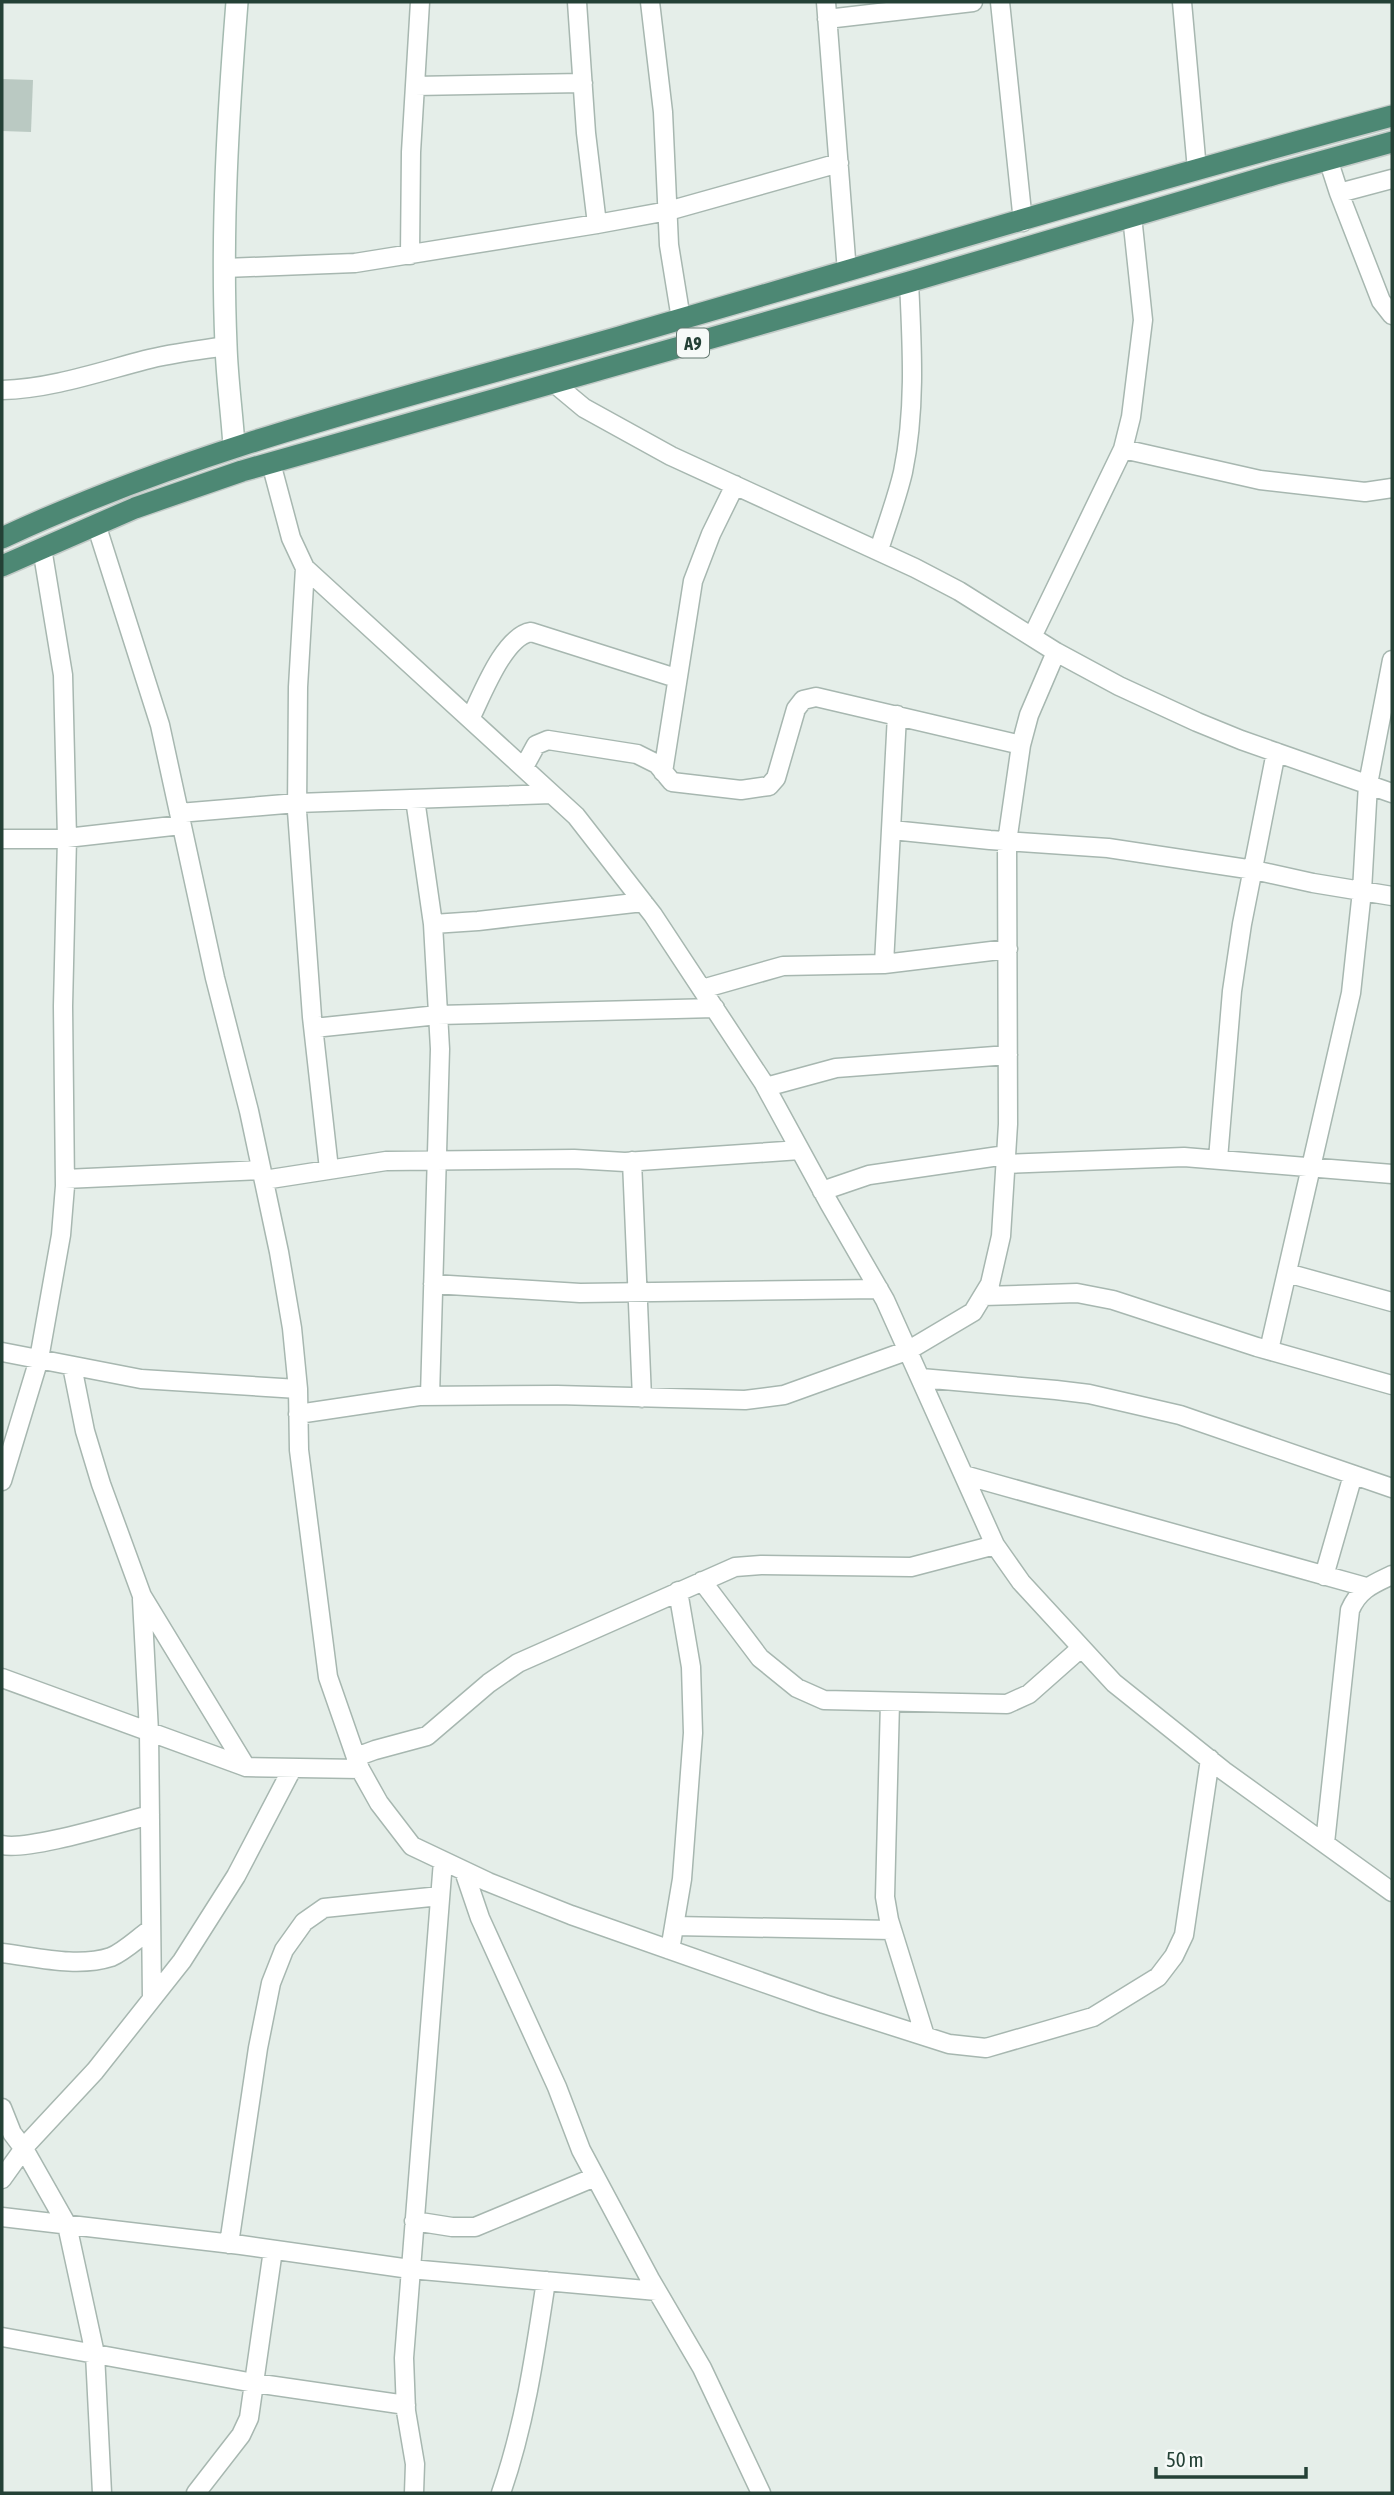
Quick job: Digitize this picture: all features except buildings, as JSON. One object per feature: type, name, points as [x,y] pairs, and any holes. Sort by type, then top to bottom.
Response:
[{"type":"highway","name":"A9","points":[[2,538],[126,484],[234,446],[1392,116]]},
{"type":"highway","name":"A9","points":[[2,566],[96,524],[242,471],[1392,142]]},
{"type":"main road","points":[[234,446],[226,346],[225,268],[227,138],[237,2]]},
{"type":"street","points":[[410,255],[411,152],[420,2]]},
{"type":"street","points":[[577,2],[586,133],[597,224]]},
{"type":"street","points":[[650,2],[663,111],[669,245],[681,319]]},
{"type":"street","points":[[847,272],[827,10],[973,2]]},
{"type":"street","points":[[1000,2],[1023,222]]},
{"type":"street","points":[[1182,2],[1197,170]]},
{"type":"street","points":[[415,86],[583,83]]},
{"type":"street","points":[[1328,159],[1381,301],[1392,315]]},
{"type":"street","points":[[225,268],[355,263],[597,224],[668,211],[839,163]]},
{"type":"street","points":[[1339,192],[1392,179]]},
{"type":"street","points":[[1032,637],[1123,449],[1131,417],[1143,320],[1132,216]]},
{"type":"street","points":[[879,550],[903,471],[909,421],[914,375],[909,282]]},
{"type":"street","points":[[2,390],[22,390],[123,368],[146,359],[226,346]]},
{"type":"street","points":[[554,383],[584,408],[671,456],[879,550],[959,591],[1056,652],[1119,686],[1197,722],[1392,793]]},
{"type":"street","points":[[1123,449],[1260,480],[1365,492],[1392,488]]},
{"type":"street","points":[[271,463],[291,538],[305,568],[576,816],[643,902],[715,1008],[766,1087],[878,1289],[909,1350],[995,1545],[1021,1582],[1114,1683],[1210,1759],[1392,1892]]},
{"type":"street","points":[[663,772],[693,581],[711,534],[735,485]]},
{"type":"street","points":[[96,524],[160,725],[262,1175],[292,1328],[298,1390],[299,1450],[328,1677],[358,1763],[379,1803],[412,1846],[464,1871],[572,1915],[670,1950],[949,2044],[986,2048],[1093,2018],[1158,1977],[1174,1956],[1184,1935],[1210,1759]]},
{"type":"street","points":[[2,1481],[39,1359],[61,1235],[65,1180],[63,1006],[67,838],[62,675],[42,548]]},
{"type":"street","points":[[305,568],[298,687],[297,803],[314,1028],[329,1169]]},
{"type":"street","points":[[470,719],[509,644],[523,633],[531,632],[677,678]]},
{"type":"street","points":[[298,1414],[430,1396],[745,1400],[784,1395],[909,1350],[973,1312],[990,1284],[1002,1236],[1008,1055],[1007,842],[1021,745],[1029,715],[1056,652]]},
{"type":"street","points":[[1269,1350],[1351,993],[1362,891],[1368,784],[1392,660]]},
{"type":"street","points":[[524,767],[536,745],[548,740],[637,754],[657,764],[672,782],[741,790],[769,786],[776,778],[796,709],[803,700],[816,697],[1021,745]]},
{"type":"street","points":[[884,964],[897,715]]},
{"type":"street","points":[[1218,1159],[1232,991],[1242,924],[1276,752]]},
{"type":"street","points":[[2,839],[67,838],[297,803],[552,794]]},
{"type":"street","points":[[415,799],[433,924],[440,1049],[430,1396]]},
{"type":"street","points":[[892,830],[1007,842],[1108,848],[1254,870],[1392,896]]},
{"type":"street","points":[[433,924],[643,902]]},
{"type":"street","points":[[702,989],[783,966],[884,964],[1008,949]]},
{"type":"street","points":[[314,1028],[438,1015],[715,1008]]},
{"type":"street","points":[[766,1087],[836,1068],[1008,1055]]},
{"type":"street","points":[[65,1180],[262,1175],[386,1161],[632,1161],[800,1150]]},
{"type":"street","points":[[822,1191],[869,1175],[1006,1159],[1184,1157],[1392,1174]]},
{"type":"street","points":[[632,1161],[642,1398]]},
{"type":"street","points":[[1287,1273],[1392,1302]]},
{"type":"street","points":[[433,1284],[580,1293],[878,1289]]},
{"type":"street","points":[[983,1296],[1077,1293],[1101,1297],[1269,1350],[1392,1385]]},
{"type":"street","points":[[2,1352],[141,1379],[298,1390]]},
{"type":"street","points":[[72,1366],[85,1432],[142,1596],[246,1768]]},
{"type":"street","points":[[920,1378],[1056,1390],[1181,1415],[1392,1488]]},
{"type":"street","points":[[964,1475],[1366,1587]]},
{"type":"street","points":[[1324,1576],[1353,1475]]},
{"type":"street","points":[[2,1678],[246,1768],[292,1769],[358,1763],[375,1750],[427,1736],[489,1683],[518,1663],[735,1567],[911,1567],[995,1545]]},
{"type":"street","points":[[1325,1843],[1350,1610],[1355,1599],[1366,1587],[1392,1575]]},
{"type":"street","points":[[702,1581],[760,1658],[796,1688],[824,1700],[1007,1704],[1029,1694],[1081,1648]]},
{"type":"street","points":[[670,1950],[682,1879],[693,1733],[691,1667],[678,1591]]},
{"type":"street","points":[[142,1596],[149,1732],[152,1999]]},
{"type":"street","points":[[890,1702],[885,1897],[892,1930],[925,2036]]},
{"type":"street","points":[[2,2179],[24,2149],[95,2071],[182,1961],[236,1876],[292,1769]]},
{"type":"street","points":[[2,1845],[9,1847],[31,1844],[150,1815]]},
{"type":"street","points":[[414,2493],[415,2464],[406,2405],[404,2358],[443,1861]]},
{"type":"street","points":[[464,1871],[480,1918],[557,2087],[581,2150],[702,2368],[761,2493]]},
{"type":"street","points":[[229,2244],[260,2035],[271,1983],[285,1950],[304,1922],[324,1908],[440,1896]]},
{"type":"street","points":[[674,1926],[892,1930]]},
{"type":"street","points":[[2,1953],[65,1961],[92,1961],[113,1956],[151,1928]]},
{"type":"street","points":[[2,2108],[12,2133],[67,2225],[95,2354],[102,2493]]},
{"type":"street","points":[[414,2221],[452,2227],[475,2227],[595,2177]]},
{"type":"street","points":[[2,2217],[411,2269],[657,2291]]},
{"type":"street","points":[[195,2493],[241,2435],[249,2418],[273,2250]]},
{"type":"street","points":[[500,2493],[515,2453],[531,2383],[546,2281]]},
{"type":"street","points":[[2,2337],[254,2384],[406,2405]]}]
